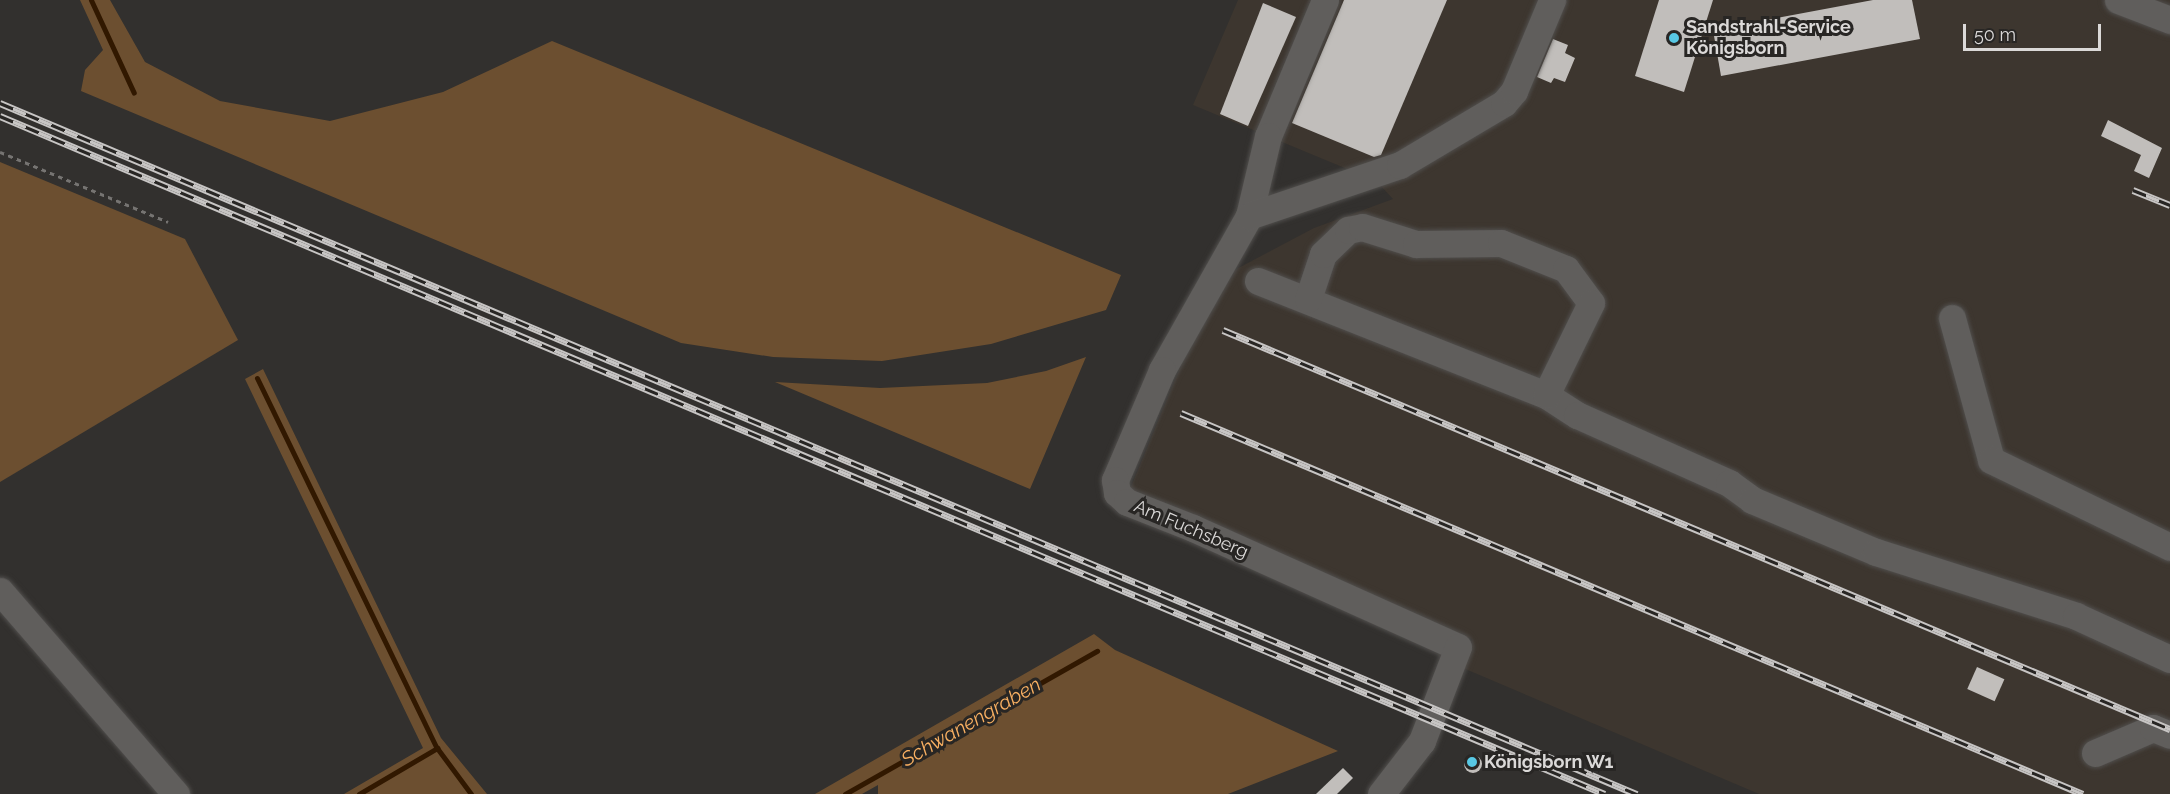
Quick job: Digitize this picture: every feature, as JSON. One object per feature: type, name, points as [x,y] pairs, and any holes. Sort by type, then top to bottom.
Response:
[{"type":"street","points":[[1250,216],[1268,136],[1325,0]]},
{"type":"street","points":[[1250,216],[1400,165],[1504,103],[1514,91],[1552,0]]},
{"type":"street","points":[[2118,0],[2170,20]]},
{"type":"street","name":"Am Fuchsberg","points":[[1250,216],[1162,370],[1119,464],[1114,480],[1117,493],[1127,502],[1193,528],[1458,647],[1422,741],[1381,794]]},
{"type":"street","points":[[1308,299],[1323,254],[1348,230],[1362,227],[1416,244],[1501,243],[1566,269],[1591,303],[1546,395]]},
{"type":"street","points":[[1258,281],[1546,395],[1576,415],[1729,483],[1752,500],[1876,552],[2076,616],[2170,658]]},
{"type":"street","points":[[1952,318],[1991,460],[2170,547]]},
{"type":"street","points":[[0,591],[176,794]]},
{"type":"street","points":[[2095,753],[2144,730],[2153,728],[2170,735]]},
{"type":"path","points":[[0,152],[168,222]]},
{"type":"shaded area","points":[[80,0],[110,0],[145,62],[220,101],[330,121],[443,92],[552,41],[1121,275],[1106,310],[991,344],[882,361],[773,357],[681,343],[81,91],[85,70],[103,50]]},
{"type":"shaded area","points":[[1238,0],[2170,0],[2170,794],[1759,794],[1463,668],[1472,639],[1128,494],[1198,324],[1227,274],[1314,228],[1393,199],[1376,181],[1193,105]]},
{"type":"shaded area","points":[[0,162],[185,239],[238,340],[0,482]]},
{"type":"shaded area","points":[[1086,357],[1030,489],[775,382],[880,388],[987,383],[1046,371]]},
{"type":"shaded area","points":[[263,369],[441,738],[487,794],[344,794],[423,748],[245,379]]},
{"type":"shaded area","points":[[1094,634],[1115,650],[1338,751],[1228,794],[878,794],[878,785],[862,794],[815,794]]},
{"type":"building","points":[[1344,0],[1447,0],[1381,155],[1374,157],[1292,123]]},
{"type":"building","name":"Sandstrahl-Service Königsborn","points":[[1659,0],[1713,0],[1684,92],[1635,76]]},
{"type":"building","points":[[1873,0],[1912,0],[1920,39],[1721,76],[1713,30]]},
{"type":"building","points":[[1263,3],[1296,17],[1248,126],[1220,114]]},
{"type":"building","points":[[1553,39],[1568,45],[1565,53],[1575,58],[1565,82],[1554,78],[1551,83],[1537,77]]},
{"type":"building","points":[[2108,120],[2162,148],[2149,178],[2134,171],[2141,155],[2101,136]]},
{"type":"building","points":[[1977,667],[2004,679],[1995,701],[1967,689]]},
{"type":"building","name":"Königsborn W1","points":[[1469,755],[1477,755],[1482,760],[1480,771],[1469,773],[1464,768],[1464,760]]},
{"type":"building","points":[[1343,768],[1353,778],[1337,794],[1316,794]]},
{"type":"waterway","points":[[91,0],[134,93]]},
{"type":"waterway","points":[[257,378],[437,748]]},
{"type":"waterway","name":"Schwanengraben","points":[[845,794],[1097,651]]},
{"type":"waterway","name":"Schwanengraben","points":[[359,794],[437,748],[471,794]]},
{"type":"railway","points":[[0,103],[1637,794]]},
{"type":"railway","points":[[0,116],[1605,794]]},
{"type":"railway","points":[[2133,190],[2170,205]]},
{"type":"railway","points":[[1223,330],[2170,729]]},
{"type":"railway","points":[[1181,413],[2083,794]]},
{"type":"place","name":"Sandstrahl-Service Königsborn","points":[[1674,38]]},
{"type":"place","name":"Königsborn W1","points":[[1472,762]]}]
